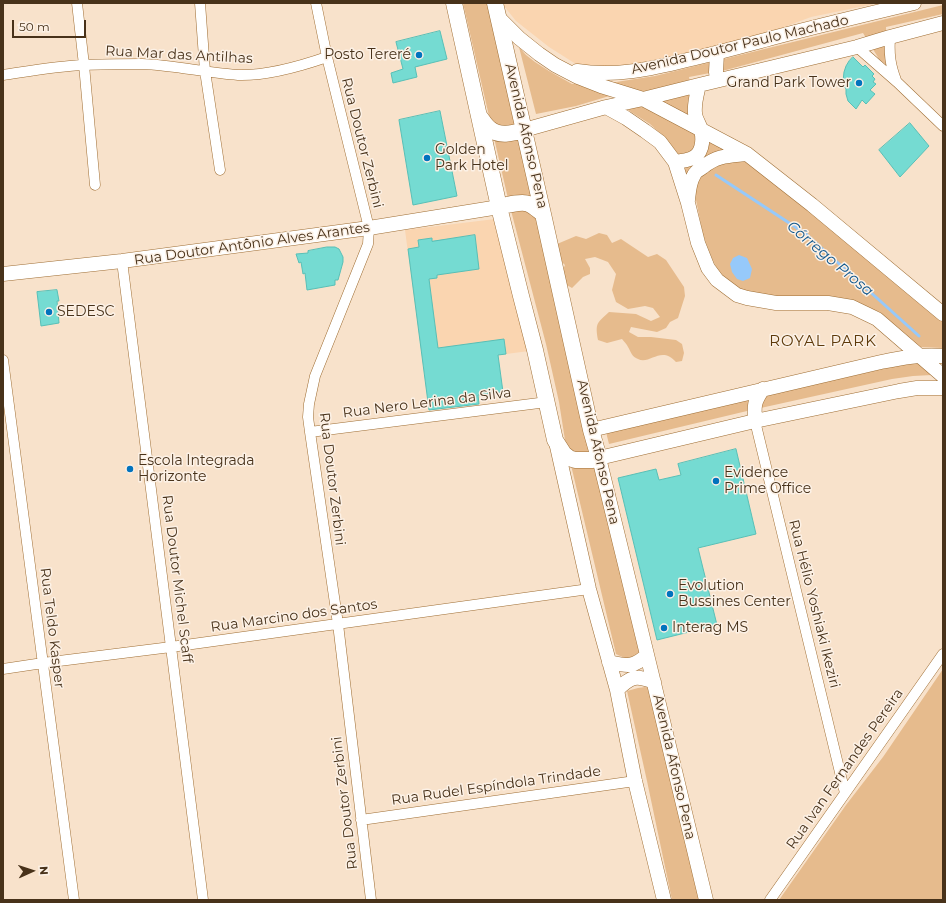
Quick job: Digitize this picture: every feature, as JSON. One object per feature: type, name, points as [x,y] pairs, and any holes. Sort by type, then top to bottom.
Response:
[{"type":"main road","points":[[454,3],[499,207],[547,402],[589,589],[617,690],[635,781],[664,900]]},
{"type":"main road","points":[[488,3],[497,10],[524,42],[555,65],[584,79],[643,99],[747,154],[824,215],[943,314]]},
{"type":"main road","name":"Avenida Doutor Paulo Machado","points":[[564,69],[589,73],[616,73],[654,68],[914,3]]},
{"type":"main road","name":"Avenida Afonso Pena","points":[[497,10],[591,430],[654,682],[706,900]]},
{"type":"main road","name":"Avenida Doutor Paulo Machado","points":[[524,130],[606,107],[857,47],[943,23]]},
{"type":"main road","points":[[717,53],[717,80]]},
{"type":"main road","points":[[675,162],[696,157],[702,145],[701,130],[696,120],[695,112],[695,103],[699,84]]},
{"type":"main road","points":[[606,107],[626,118],[660,142],[675,162],[688,203],[698,243],[708,268],[717,280],[737,295],[747,298],[776,303],[828,303],[852,307],[876,319],[943,376]]},
{"type":"main road","points":[[480,117],[489,129],[501,134],[514,133],[524,130]]},
{"type":"main road","points":[[688,203],[689,188],[694,174],[701,168],[711,161],[721,157],[747,154]]},
{"type":"main road","points":[[499,207],[513,204],[529,204],[543,214]]},
{"type":"main road","name":"Rua Doutor Antônio Alves Arantes","points":[[3,274],[122,261],[368,228],[499,207]]},
{"type":"main road","points":[[591,430],[881,362],[919,356],[943,356]]},
{"type":"main road","points":[[555,440],[564,454],[569,458],[575,460],[593,460],[755,421],[899,391],[917,388],[943,388]]},
{"type":"main road","points":[[755,421],[755,402],[764,389]]},
{"type":"main road","points":[[609,662],[620,665],[633,664],[640,662],[647,655]]},
{"type":"main road","points":[[617,690],[624,683],[633,678],[640,677],[654,682]]},
{"type":"street","points":[[77,3],[95,185]]},
{"type":"street","points":[[200,3],[205,71],[220,170]]},
{"type":"street","name":"Rua Doutor Zerbini","points":[[316,3],[327,57],[368,228],[368,244],[315,376],[309,404],[308,417],[338,624],[371,900]]},
{"type":"street","points":[[890,37],[891,68],[897,82]]},
{"type":"street","points":[[857,47],[897,82],[943,126]]},
{"type":"street","name":"Rua Mar das Antilhas","points":[[3,75],[84,65],[143,64],[240,75],[259,74],[303,65],[327,57]]},
{"type":"street","name":"Rua Doutor Michel Scaff","points":[[122,261],[203,900]]},
{"type":"street","name":"Rua Teldo Kasper","points":[[3,360],[74,900]]},
{"type":"street","name":"Rua Nero Lerina da Silva","points":[[310,432],[547,402]]},
{"type":"street","name":"Rua Hélio Yoshiaki Ikeziri","points":[[755,421],[845,793]]},
{"type":"street","name":"Rua Marcino dos Santos","points":[[3,669],[589,589]]},
{"type":"street","name":"Rua Ivan Fernandes Pereira","points":[[770,900],[943,654]]},
{"type":"street","name":"Rua Rudel Espíndola Trindade","points":[[361,820],[635,781]]},
{"type":"shaded area","points":[[463,3],[490,3],[642,650],[630,658],[624,658],[616,654],[565,440],[559,402],[546,344],[509,203]]},
{"type":"shaded area","points":[[504,3],[879,3],[811,17],[771,32],[709,48],[617,68],[579,66],[549,47],[516,21],[504,6]]},
{"type":"shaded area","points":[[943,5],[943,14],[886,27],[888,66],[879,59],[863,33],[726,70],[689,77],[692,94],[689,117],[632,91],[576,106],[536,114],[519,47],[535,62],[572,84],[616,82],[655,76]]},
{"type":"shaded area","points":[[639,105],[692,130],[770,175],[943,321],[943,348],[918,347],[880,312],[848,300],[776,299],[738,289],[718,271],[712,258],[703,235],[696,200],[677,153],[666,139],[650,124],[628,110]]},
{"type":"shaded area","points":[[495,219],[529,351],[423,365],[405,230]]},
{"type":"shaded area","points":[[599,233],[607,235],[612,243],[621,239],[648,257],[657,254],[666,260],[684,287],[685,296],[678,318],[670,322],[666,328],[657,332],[631,327],[629,332],[638,337],[676,340],[682,344],[684,353],[682,361],[676,362],[671,357],[665,355],[642,360],[633,356],[622,339],[607,343],[598,340],[598,324],[609,312],[636,314],[651,321],[660,317],[653,308],[645,306],[628,309],[616,302],[612,290],[616,274],[608,262],[595,257],[585,259],[590,268],[590,274],[583,277],[572,288],[565,284],[561,275],[565,265],[559,259],[557,244],[576,236],[586,239]]},
{"type":"shaded area","points":[[917,361],[932,375],[892,379],[747,411],[609,444],[606,432]]},
{"type":"shaded area","points":[[943,669],[943,900],[779,900],[846,805],[883,757]]},
{"type":"shaded area","points":[[645,687],[650,688],[701,900],[672,900],[627,691]]},
{"type":"water","points":[[739,255],[747,258],[752,269],[750,278],[743,281],[737,279],[732,272],[730,264],[733,258]]},
{"type":"building","points":[[440,31],[447,59],[415,67],[417,77],[393,83],[391,73],[403,69],[396,42]]},
{"type":"building","name":"Grand Park Tower","points":[[853,57],[863,67],[865,65],[874,74],[872,76],[875,79],[873,82],[876,84],[870,90],[875,94],[866,104],[862,100],[856,109],[848,101],[846,89],[843,85],[846,66]]},
{"type":"building","name":"Golden Park Hotel","points":[[440,111],[457,196],[413,205],[399,120]]},
{"type":"building","points":[[910,123],[929,146],[900,177],[879,150]]},
{"type":"building","points":[[475,235],[479,269],[437,275],[437,278],[429,279],[438,348],[504,339],[506,354],[498,355],[503,392],[478,395],[479,404],[429,410],[408,249],[419,247],[418,240],[432,238],[432,241]]},
{"type":"building","points":[[335,247],[339,249],[343,257],[338,280],[335,280],[335,285],[307,290],[305,273],[303,274],[301,262],[299,263],[296,254],[308,253],[308,251]]},
{"type":"building","name":"SEDESC","points":[[57,290],[59,301],[57,301],[59,323],[41,326],[37,292]]},
{"type":"building","points":[[736,449],[756,534],[698,548],[717,625],[657,640],[618,478],[656,469],[659,480],[681,475],[678,464]]},
{"type":"waterway","name":"Córrego Prosa","points":[[716,175],[806,234],[919,336]]},
{"type":"place","name":"Posto Tereré","points":[[419,55]]},
{"type":"place","name":"Grand Park Tower","points":[[859,83]]},
{"type":"place","name":"Golden Park Hotel","points":[[427,158]]},
{"type":"place","name":"SEDESC","points":[[49,312]]},
{"type":"place","name":"Escola Integrada Horizonte","points":[[130,469]]},
{"type":"place","name":"Evidence Prime Office","points":[[716,481]]},
{"type":"place","name":"Evolution Bussines Center","points":[[670,594]]},
{"type":"place","name":"Interag MS","points":[[664,628]]},
{"type":"district","name":"ROYAL PARK","points":[[823,342]]}]
